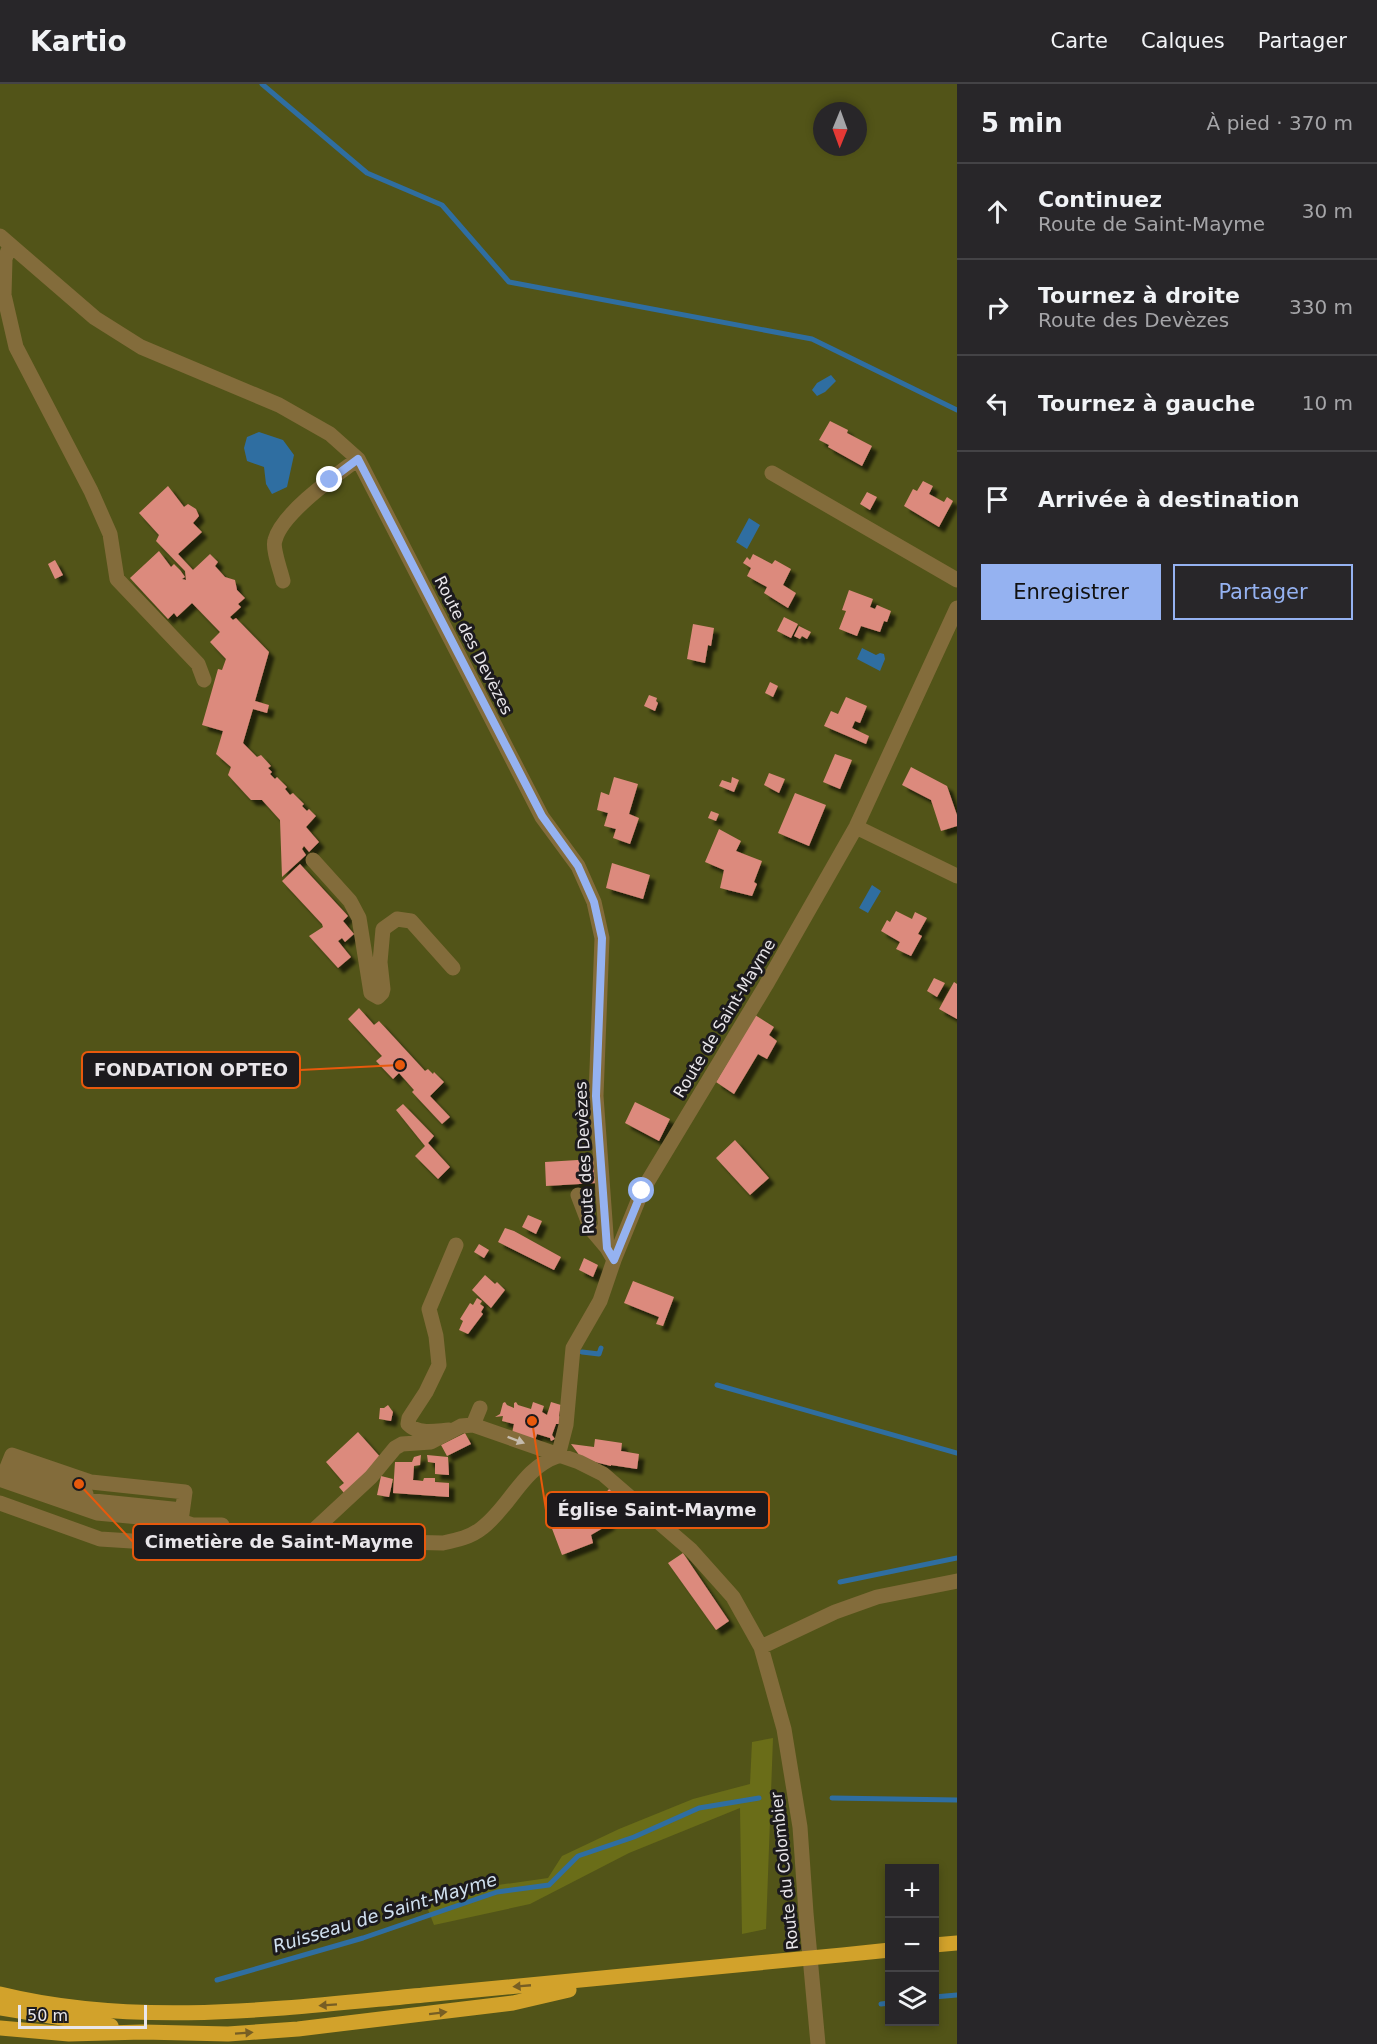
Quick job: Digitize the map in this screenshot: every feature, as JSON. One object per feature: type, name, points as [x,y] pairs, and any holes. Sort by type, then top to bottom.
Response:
[{"type":"main road","points":[[939,1945],[957,1943]]},
{"type":"main road","points":[[0,1994],[76,2007],[173,2013],[215,2012],[340,2004],[885,1951]]},
{"type":"main road","points":[[0,2028],[69,2034],[143,2032],[228,2034],[298,2029],[513,2004],[622,1977]]},
{"type":"main road","points":[[0,2008],[143,2032]]},
{"type":"street","name":"Route des Devèzes","points":[[5,241],[95,318],[141,347],[279,405],[330,434],[358,459],[542,816],[578,866],[594,902],[602,938],[596,1096],[611,1254]]},
{"type":"street","points":[[5,241],[4,295],[16,347],[101,512],[110,534],[117,579],[198,664],[204,680]]},
{"type":"street","points":[[283,581],[274,542],[284,521],[330,480],[358,459]]},
{"type":"street","points":[[772,473],[957,580]]},
{"type":"street","name":"Route de Saint-Mayme","points":[[558,1456],[566,1425],[566,1378],[573,1348],[600,1301],[611,1254],[642,1191],[766,985],[856,827],[957,608]]},
{"type":"street","points":[[856,827],[957,876]]},
{"type":"street","points":[[313,860],[350,901],[359,918],[371,993],[378,997],[382,993],[380,962],[383,929],[397,919],[411,921],[453,968]]},
{"type":"street","points":[[578,1195],[591,1229],[611,1254]]},
{"type":"street","points":[[452,1430],[421,1432],[408,1424],[409,1418],[426,1392],[439,1365],[436,1336],[429,1309],[456,1245]]},
{"type":"street","points":[[311,1540],[314,1530],[371,1477],[395,1448],[402,1444],[431,1442],[461,1426],[473,1425],[480,1408]]},
{"type":"street","name":"Route du Colombier","points":[[473,1425],[579,1462],[603,1474],[691,1550],[733,1597],[761,1647],[784,1729],[800,1827],[818,2037]]},
{"type":"street","points":[[0,1503],[100,1539],[226,1547],[311,1540],[443,1543],[462,1539],[480,1530],[494,1518],[543,1461],[558,1456]]},
{"type":"street","points":[[7,1468],[85,1496],[181,1516],[193,1525],[222,1525],[226,1547]]},
{"type":"street","points":[[761,1647],[836,1612],[877,1596],[957,1581]]},
{"type":"shaded area","points":[[0,84],[957,84],[957,2044],[0,2044]]},
{"type":"shaded area","points":[[773,1738],[766,1929],[742,1934],[740,1808],[629,1853],[530,1904],[434,1925],[427,1907],[477,1888],[548,1878],[562,1856],[619,1829],[693,1799],[750,1784],[752,1742]]},
{"type":"water","points":[[831,375],[836,381],[825,392],[817,396],[812,390],[817,383]]},
{"type":"water","points":[[259,432],[283,440],[294,455],[287,487],[272,494],[266,484],[264,467],[247,461],[244,448],[247,437]]},
{"type":"water","points":[[749,518],[760,525],[747,549],[736,542]]},
{"type":"water","points":[[862,648],[876,655],[884,654],[885,659],[880,671],[857,659]]},
{"type":"water","points":[[872,885],[881,891],[868,913],[859,908]]},
{"type":"building","points":[[830,421],[872,446],[862,466],[819,440]]},
{"type":"building","points":[[923,481],[933,486],[929,494],[944,502],[947,497],[953,501],[939,527],[904,506],[913,489],[917,491]]},
{"type":"building","points":[[168,486],[184,507],[188,504],[196,509],[199,516],[193,523],[202,532],[178,554],[193,570],[210,554],[218,562],[215,566],[225,577],[235,580],[237,590],[245,598],[238,604],[241,607],[230,617],[233,620],[236,618],[269,652],[255,701],[269,705],[267,713],[253,709],[243,743],[257,757],[261,755],[271,766],[268,768],[272,772],[270,774],[275,779],[277,777],[287,787],[285,789],[290,795],[293,793],[304,804],[302,806],[307,811],[309,809],[316,816],[306,827],[319,842],[309,852],[304,846],[302,849],[306,855],[282,877],[280,820],[262,800],[251,800],[228,775],[231,767],[216,754],[223,731],[202,725],[218,669],[222,670],[226,659],[210,642],[220,632],[192,603],[177,617],[174,613],[168,619],[130,578],[159,551],[171,567],[174,564],[180,570],[185,577],[182,579],[186,580],[185,571],[156,541],[159,535],[139,513]]},
{"type":"building","points":[[867,492],[877,497],[870,510],[860,504]]},
{"type":"building","points":[[753,554],[772,564],[775,560],[791,569],[783,585],[796,593],[788,608],[764,593],[767,587],[747,576],[751,568],[743,563],[747,557],[750,560]]},
{"type":"building","points":[[55,560],[63,575],[55,579],[48,564]]},
{"type":"building","points":[[849,590],[873,599],[870,607],[875,609],[877,605],[891,611],[880,632],[861,626],[857,636],[839,629],[846,611],[842,610]]},
{"type":"building","points":[[784,617],[798,624],[791,638],[777,631]]},
{"type":"building","points":[[693,624],[714,628],[705,663],[687,659]]},
{"type":"building","points":[[799,626],[811,632],[807,639],[794,636]]},
{"type":"building","points":[[770,682],[778,686],[773,697],[765,693]]},
{"type":"building","points":[[649,695],[657,698],[655,711],[644,706]]},
{"type":"building","points":[[846,697],[867,706],[860,723],[855,721],[852,728],[869,736],[866,744],[824,726],[831,711],[838,714]]},
{"type":"building","points":[[835,754],[852,760],[840,789],[823,782]]},
{"type":"building","points":[[911,767],[947,786],[957,815],[957,826],[941,831],[931,800],[902,785]]},
{"type":"building","points":[[769,773],[785,779],[779,793],[764,785]]},
{"type":"building","points":[[614,777],[638,784],[629,814],[639,818],[630,844],[613,838],[616,829],[604,826],[608,813],[597,810],[601,792],[609,795]]},
{"type":"building","points":[[732,777],[739,780],[734,792],[719,786],[722,780],[731,783]]},
{"type":"building","points":[[795,793],[826,805],[809,846],[778,833]]},
{"type":"building","points":[[711,811],[719,814],[716,821],[708,818]]},
{"type":"building","points":[[719,829],[741,841],[736,851],[762,861],[754,882],[757,884],[752,896],[720,888],[724,870],[705,862]]},
{"type":"building","points":[[612,863],[650,875],[643,899],[606,888]]},
{"type":"building","points":[[300,864],[348,916],[343,921],[354,934],[345,942],[342,938],[338,941],[351,957],[338,968],[309,936],[323,927],[322,924],[282,881]]},
{"type":"building","points":[[896,911],[912,919],[915,912],[927,918],[918,934],[922,936],[911,956],[896,949],[900,942],[881,931]]},
{"type":"building","points":[[934,978],[945,983],[937,997],[927,991]]},
{"type":"building","points":[[954,982],[957,984],[957,1019],[939,1009]]},
{"type":"building","points":[[359,1008],[374,1025],[379,1021],[425,1071],[428,1069],[433,1074],[434,1072],[444,1082],[430,1096],[450,1117],[442,1124],[412,1092],[414,1090],[399,1073],[393,1079],[376,1061],[382,1056],[348,1019]]},
{"type":"building","points":[[755,1015],[774,1027],[769,1035],[777,1041],[767,1059],[758,1054],[734,1094],[716,1082]]},
{"type":"building","points":[[635,1102],[670,1119],[659,1141],[625,1123]]},
{"type":"building","points":[[403,1104],[434,1136],[428,1143],[450,1167],[438,1179],[415,1156],[425,1146],[396,1110]]},
{"type":"building","points":[[735,1140],[769,1178],[750,1195],[716,1158]]},
{"type":"building","points":[[594,1159],[596,1183],[546,1186],[545,1162]]},
{"type":"building","points":[[528,1215],[542,1221],[536,1234],[522,1227]]},
{"type":"building","points":[[505,1228],[561,1257],[554,1270],[498,1242]]},
{"type":"building","points":[[479,1244],[489,1250],[484,1258],[474,1252]]},
{"type":"building","points":[[584,1258],[598,1265],[593,1277],[579,1270]]},
{"type":"building","points":[[485,1275],[505,1290],[491,1308],[472,1290]]},
{"type":"building","points":[[633,1281],[674,1297],[663,1326],[656,1324],[659,1317],[624,1303]]},
{"type":"building","points":[[477,1298],[482,1301],[480,1304],[484,1307],[481,1312],[483,1314],[468,1334],[459,1330],[463,1321],[460,1319],[470,1303],[473,1305]]},
{"type":"building","points":[[505,1402],[514,1408],[516,1402],[518,1405],[531,1409],[533,1402],[544,1406],[542,1412],[547,1415],[551,1402],[561,1405],[559,1416],[561,1418],[552,1435],[555,1439],[551,1441],[550,1438],[537,1434],[535,1441],[512,1433],[514,1424],[502,1421],[503,1416],[495,1417],[500,1414]]},
{"type":"building","points":[[388,1405],[393,1412],[391,1421],[379,1419],[380,1408]]},
{"type":"building","points":[[358,1432],[382,1459],[344,1493],[339,1487],[344,1483],[326,1462]]},
{"type":"building","points":[[465,1433],[471,1444],[447,1456],[441,1445]]},
{"type":"building","points":[[595,1439],[622,1443],[621,1451],[639,1454],[637,1469],[595,1462],[580,1456],[571,1444],[594,1447]]},
{"type":"building","points":[[421,1455],[420,1465],[414,1466],[413,1480],[423,1481],[424,1478],[435,1478],[435,1482],[449,1483],[449,1497],[393,1493],[395,1462],[412,1462],[414,1457]]},
{"type":"building","points":[[427,1455],[448,1457],[449,1475],[435,1474],[435,1463],[428,1462]]},
{"type":"building","points":[[381,1476],[393,1479],[389,1497],[377,1495]]},
{"type":"building","points":[[610,1488],[630,1504],[618,1518],[598,1501]]},
{"type":"building","points":[[587,1513],[589,1519],[598,1514],[610,1524],[591,1535],[593,1543],[562,1555],[551,1526]]},
{"type":"building","points":[[683,1553],[729,1621],[716,1630],[668,1563]]},
{"type":"waterway","points":[[262,84],[367,173],[442,205],[509,282],[812,339],[957,410]]},
{"type":"waterway","points":[[582,1352],[599,1354],[601,1348]]},
{"type":"waterway","points":[[717,1385],[957,1453]]},
{"type":"waterway","points":[[840,1582],[957,1558]]},
{"type":"waterway","name":"Ruisseau de Saint-Mayme","points":[[217,1980],[363,1938],[497,1892],[549,1885],[578,1856],[634,1837],[699,1808],[759,1798]]},
{"type":"waterway","name":"Ruisseau de Saint-Mayme","points":[[832,1798],[957,1800]]},
{"type":"waterway","points":[[939,1997],[957,1995]]},
{"type":"waterway","points":[[881,2004],[885,2004]]},
{"type":"place","name":"FONDATION OPTEO","points":[[400,1065]]},
{"type":"place","name":"Église Saint-Mayme","points":[[532,1421]]},
{"type":"place","name":"Cimetière de Saint-Mayme","points":[[79,1484]]},
{"type":"route","points":[[330,480],[358,459],[542,816],[578,866],[594,902],[602,938],[596,1096],[607,1248],[614,1260],[642,1191]]}]
